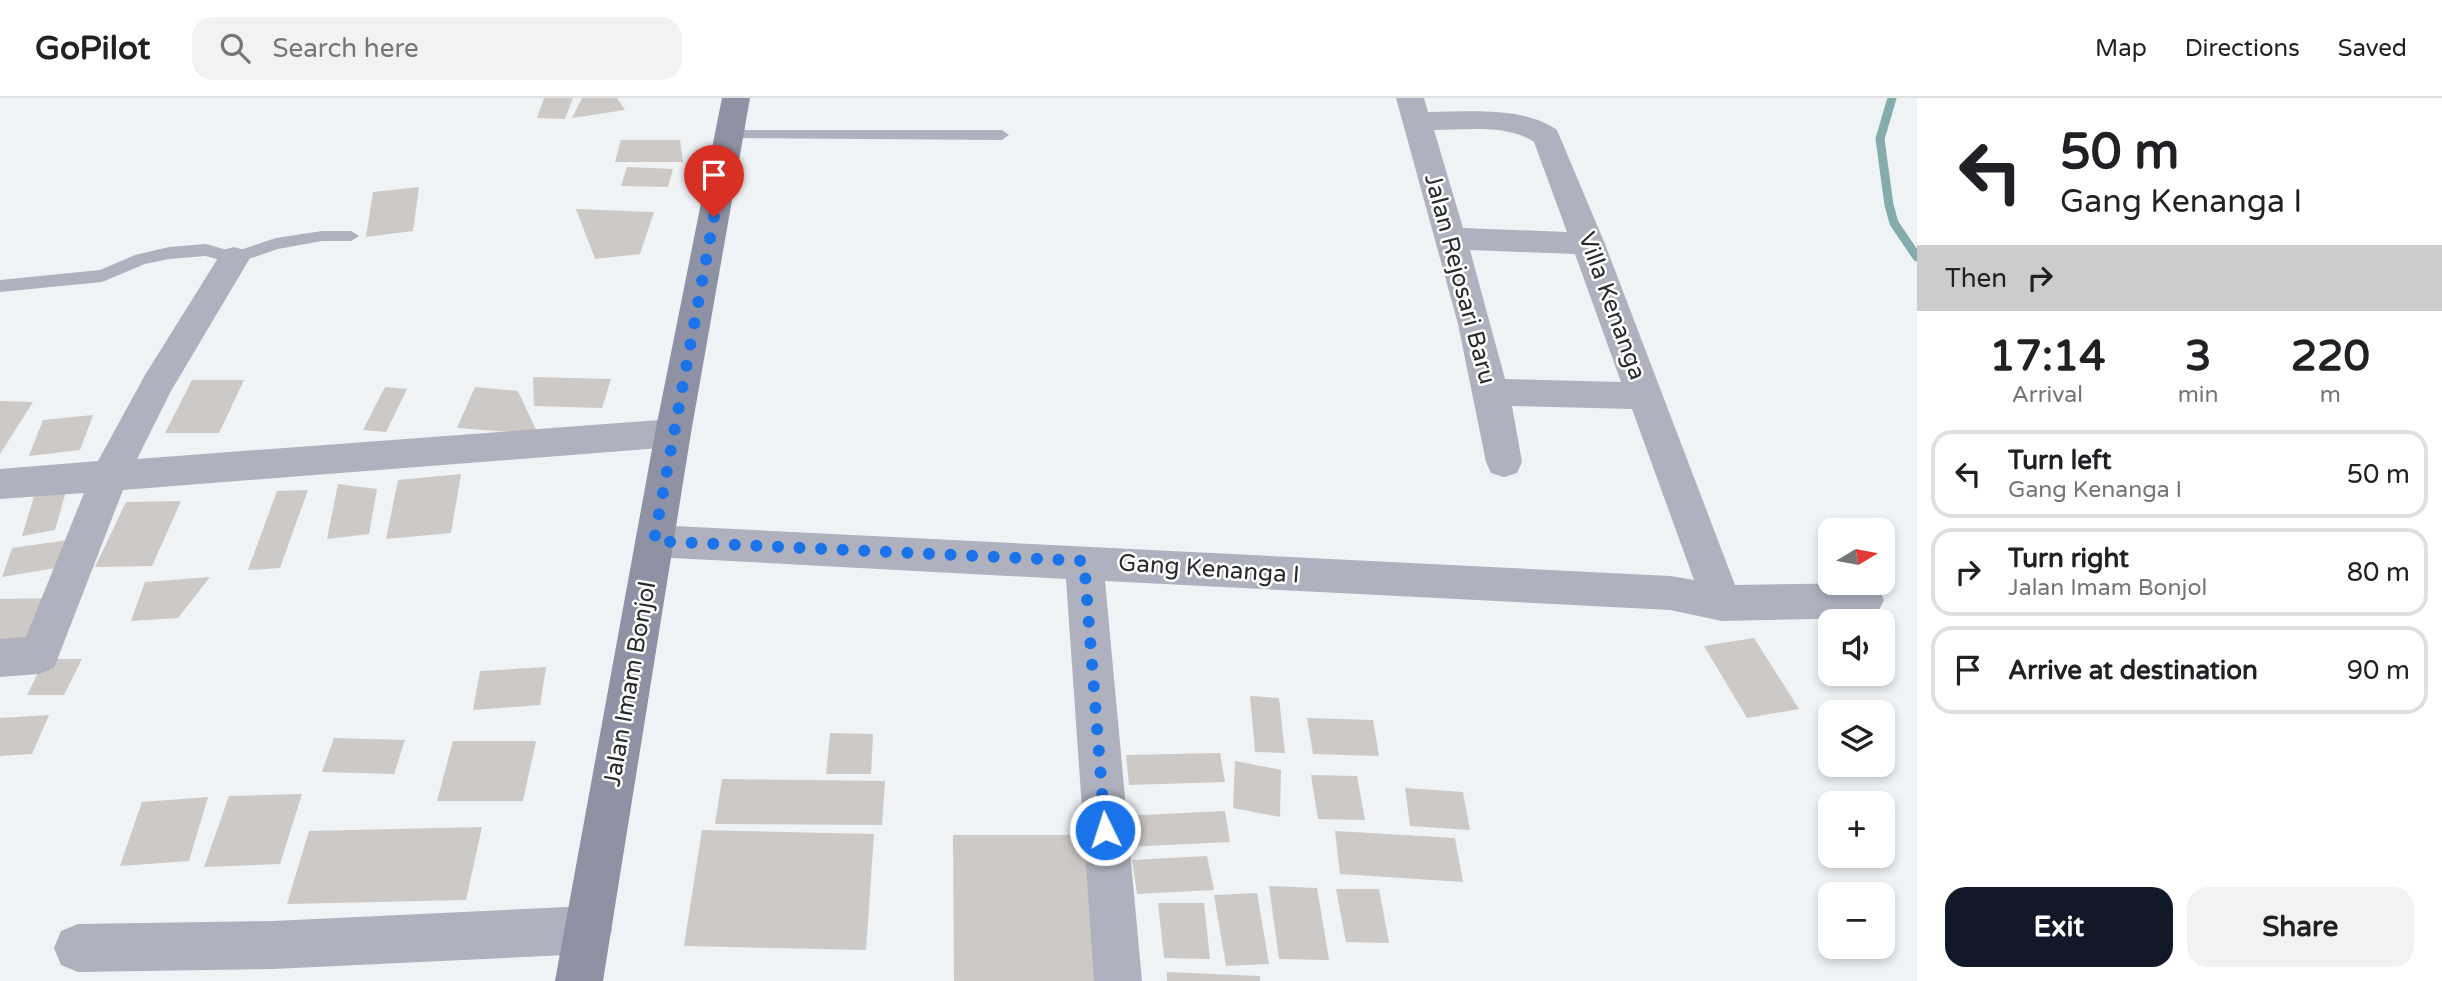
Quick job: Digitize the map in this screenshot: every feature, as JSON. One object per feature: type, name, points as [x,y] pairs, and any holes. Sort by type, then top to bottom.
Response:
[{"type":"main road","name":"Jalan Imam Bonjol","points":[[579,981],[673,433],[736,98]]},
{"type":"street","name":"Jalan Rejosari Baru","points":[[1413,109],[1451,239],[1491,393],[1504,462]]},
{"type":"street","name":"Villa Kenanga","points":[[1413,109],[1511,124],[1542,131],[1547,136],[1590,244],[1722,603]]},
{"type":"street","points":[[1451,239],[1590,244]]},
{"type":"street","points":[[0,658],[39,655],[111,473],[158,385],[233,258]]},
{"type":"street","points":[[1491,393],[1646,397]]},
{"type":"street","points":[[0,484],[111,473],[673,433]]},
{"type":"street","name":"Gang Kenanga I","points":[[654,541],[1670,593],[1722,603]]},
{"type":"street","points":[[1084,561],[1118,981]]},
{"type":"street","points":[[1722,603],[1864,600]]},
{"type":"street","points":[[78,948],[273,944],[588,929]]},
{"type":"lane","points":[[729,135],[1002,135]]},
{"type":"lane","points":[[0,286],[102,276],[141,259],[169,253],[206,250],[233,258],[276,244],[322,236],[351,236]]},
{"type":"building","points":[[544,98],[573,98],[565,119],[537,118]]},
{"type":"building","points":[[582,98],[617,98],[625,110],[572,118]]},
{"type":"building","points":[[621,140],[680,140],[683,162],[615,162]]},
{"type":"building","points":[[627,167],[673,169],[668,187],[621,186]]},
{"type":"building","points":[[419,187],[413,231],[366,237],[373,192]]},
{"type":"building","points":[[576,209],[654,212],[640,254],[595,259]]},
{"type":"building","points":[[533,377],[611,379],[602,408],[534,406]]},
{"type":"building","points":[[192,380],[244,380],[219,433],[165,433]]},
{"type":"building","points":[[385,387],[407,389],[386,432],[363,430]]},
{"type":"building","points":[[475,387],[518,391],[538,434],[457,428]]},
{"type":"building","points":[[0,401],[33,402],[0,454]]},
{"type":"building","points":[[93,415],[80,450],[29,456],[43,420]]},
{"type":"building","points":[[461,474],[451,533],[386,539],[398,480]]},
{"type":"building","points":[[338,484],[377,489],[369,534],[327,539]]},
{"type":"building","points":[[67,488],[55,530],[22,536],[35,493]]},
{"type":"building","points":[[308,490],[280,568],[248,570],[277,491]]},
{"type":"building","points":[[181,501],[152,566],[95,567],[126,502]]},
{"type":"building","points":[[82,538],[74,565],[2,577],[12,548]]},
{"type":"building","points":[[210,577],[178,618],[131,621],[145,582]]},
{"type":"building","points":[[56,598],[35,640],[0,640],[0,599]]},
{"type":"building","points":[[1754,638],[1799,709],[1747,718],[1704,646]]},
{"type":"building","points":[[45,659],[82,659],[64,695],[27,695]]},
{"type":"building","points":[[546,667],[540,705],[473,710],[480,671]]},
{"type":"building","points":[[1250,696],[1279,698],[1285,753],[1255,752]]},
{"type":"building","points":[[49,715],[32,754],[0,756],[0,718]]},
{"type":"building","points":[[1307,718],[1373,720],[1379,756],[1313,754]]},
{"type":"building","points":[[830,733],[873,734],[871,774],[826,774]]},
{"type":"building","points":[[334,738],[405,740],[394,774],[322,772]]},
{"type":"building","points":[[453,741],[536,741],[523,801],[437,801]]},
{"type":"building","points":[[1220,753],[1225,782],[1129,785],[1126,755]]},
{"type":"building","points":[[1235,761],[1281,770],[1280,817],[1233,808]]},
{"type":"building","points":[[1311,775],[1357,776],[1365,820],[1318,819]]},
{"type":"building","points":[[722,779],[885,781],[882,825],[715,824]]},
{"type":"building","points":[[1405,788],[1463,792],[1470,830],[1410,826]]},
{"type":"building","points":[[302,794],[280,864],[204,867],[229,796]]},
{"type":"building","points":[[208,797],[189,861],[120,866],[142,802]]},
{"type":"building","points":[[1225,811],[1230,842],[1125,847],[1120,816]]},
{"type":"building","points":[[482,827],[466,900],[287,904],[309,831]]},
{"type":"building","points":[[702,830],[874,834],[866,950],[684,946]]},
{"type":"building","points":[[1335,831],[1455,838],[1463,882],[1340,874]]},
{"type":"building","points":[[953,835],[1100,835],[1110,981],[954,981]]},
{"type":"building","points":[[1207,856],[1214,890],[1137,894],[1132,860]]},
{"type":"building","points":[[1269,886],[1317,888],[1329,960],[1279,959]]},
{"type":"building","points":[[1336,889],[1379,889],[1389,943],[1346,942]]},
{"type":"building","points":[[1257,893],[1269,964],[1226,966],[1214,895]]},
{"type":"building","points":[[1158,903],[1204,903],[1210,959],[1164,958]]},
{"type":"building","points":[[1167,972],[1260,976],[1260,981],[1167,981]]},
{"type":"waterway","points":[[1892,98],[1880,139],[1889,205],[1894,223],[1917,257]]},
{"type":"route","points":[[714,217],[654,541],[1084,561],[1105,830]]}]
